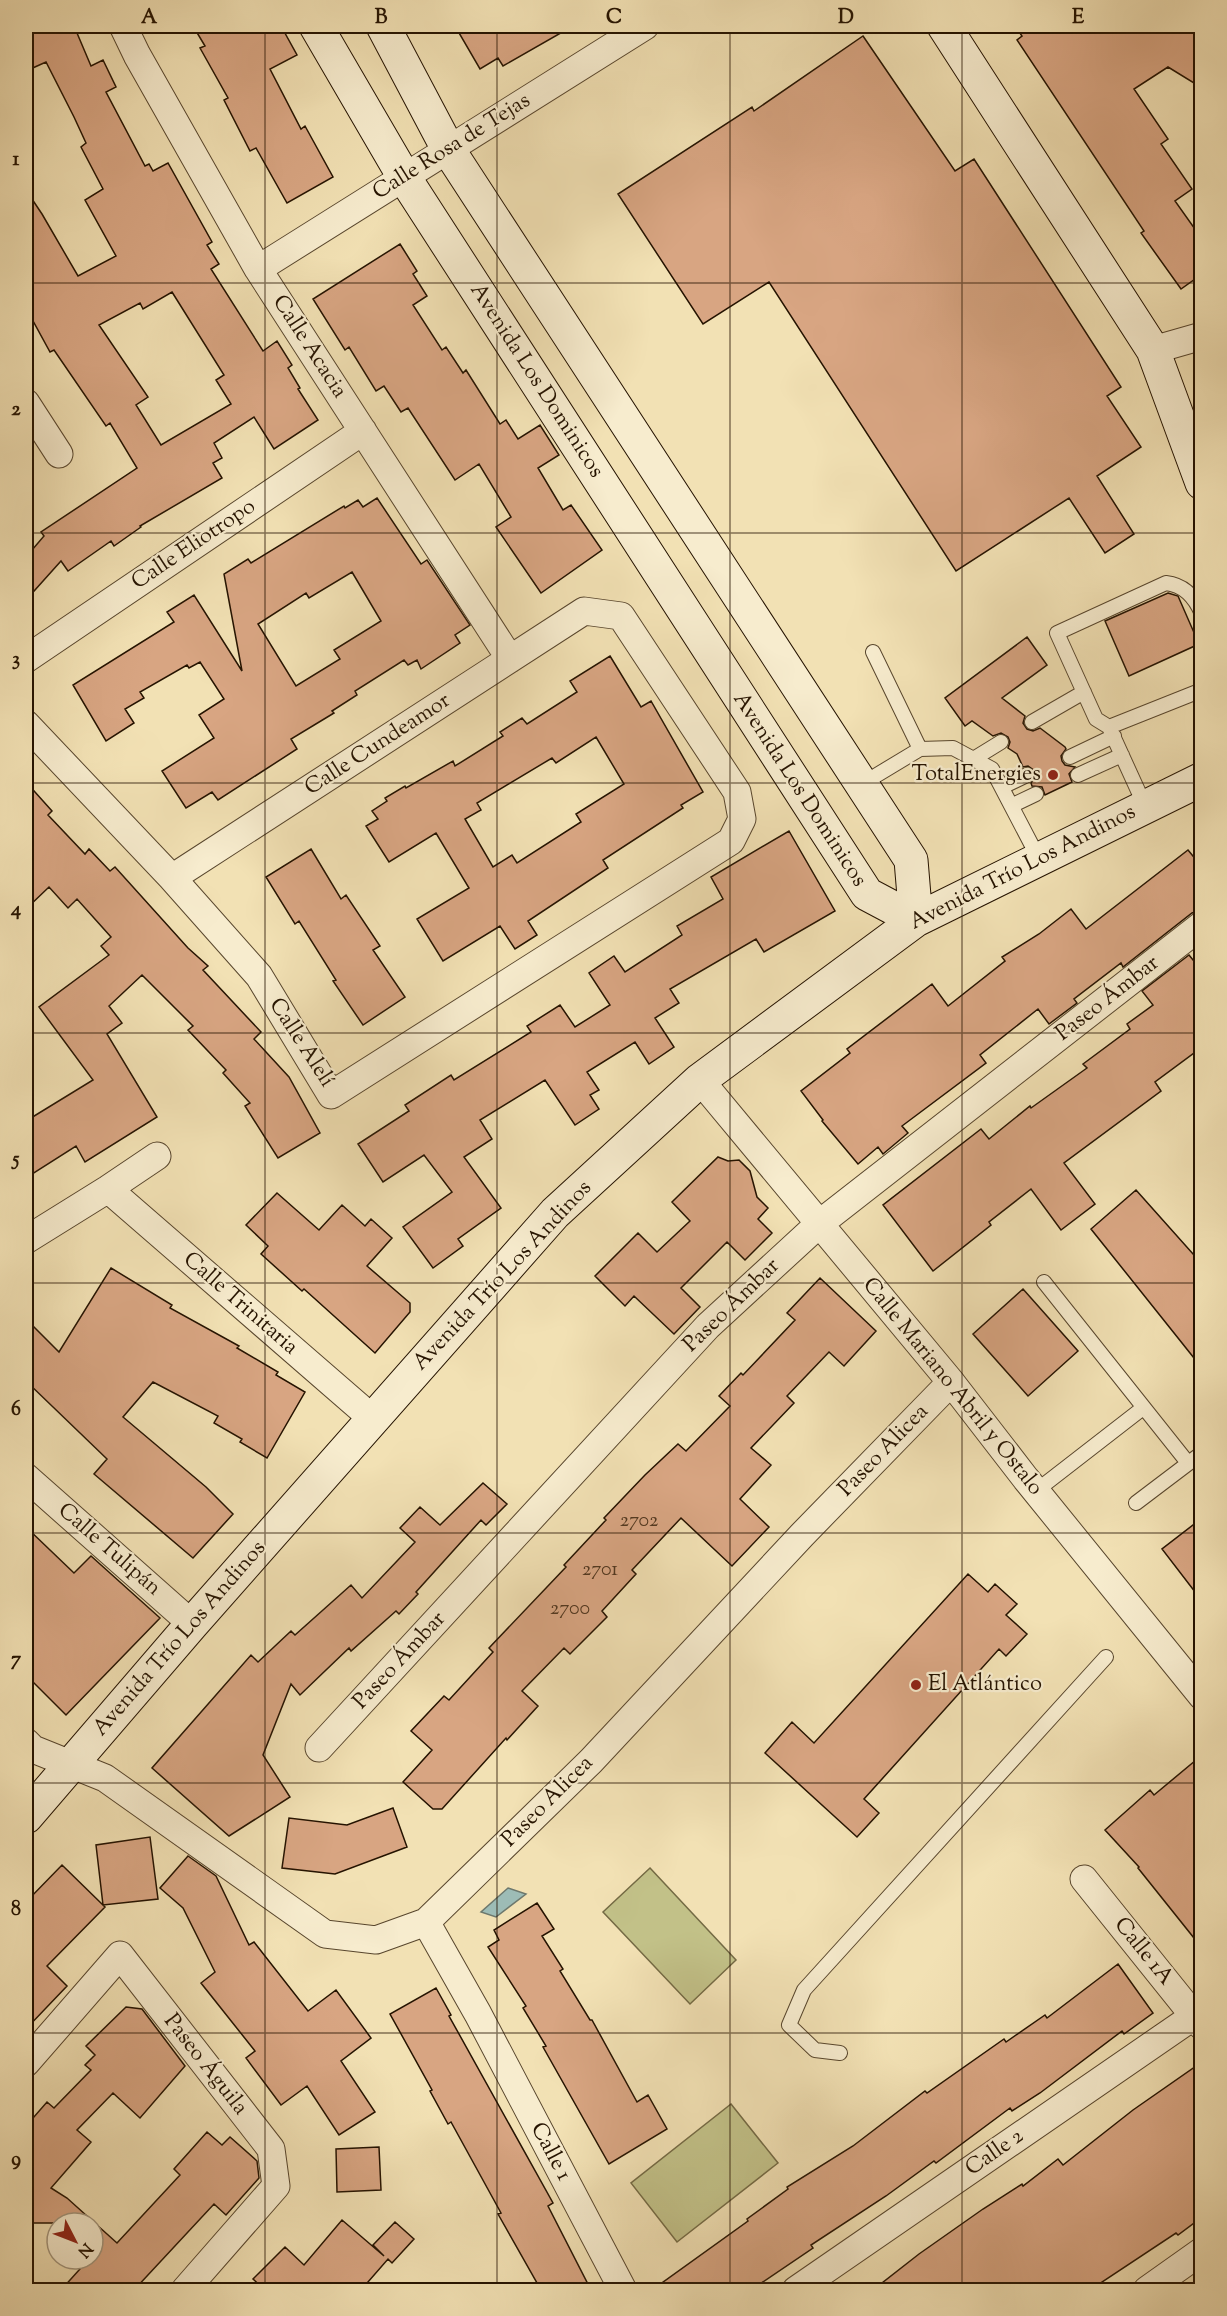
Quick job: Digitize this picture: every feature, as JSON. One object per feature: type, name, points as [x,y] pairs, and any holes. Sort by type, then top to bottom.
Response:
[{"type":"street","name":"Calle Acacia","points":[[123,26],[137,55],[258,269],[510,659]]},
{"type":"street","name":"Avenida Los Dominicos","points":[[316,26],[404,177],[867,894],[916,920]]},
{"type":"street","points":[[382,26],[448,149],[911,860],[916,920]]},
{"type":"street","name":"Calle Rosa de Tejas","points":[[258,269],[645,26]]},
{"type":"street","points":[[944,26],[1154,350],[1202,483]]},
{"type":"street","points":[[1154,350],[1202,336]]},
{"type":"street","points":[[26,404],[59,454]]},
{"type":"street","name":"Calle Eliotropo","points":[[26,659],[363,431]]},
{"type":"street","name":"Calle Cundeamor","points":[[172,878],[584,611],[621,616],[737,792],[742,819],[731,841]]},
{"type":"street","name":"Calle Alelí","points":[[26,724],[172,878],[259,976],[331,1095],[731,841]]},
{"type":"street","name":"Avenida Trío Los Andinos","points":[[26,1817],[192,1624],[555,1213],[700,1080],[916,920],[1202,779]]},
{"type":"street","name":"Paseo Ámbar","points":[[319,1748],[708,1326],[819,1224],[1202,925]]},
{"type":"street","name":"Calle Mariano Abril y Ostalo","points":[[700,1080],[951,1382],[1202,1696]]},
{"type":"street","points":[[26,1240],[157,1156]]},
{"type":"street","name":"Calle Trinitaria","points":[[108,1189],[373,1419]]},
{"type":"street","name":"Paseo Alicea","points":[[26,1742],[33,1749],[105,1778],[325,1934],[376,1940],[426,1922],[591,1761],[802,1535],[951,1382]]},
{"type":"street","name":"Calle Tulipán","points":[[26,1477],[192,1624]]},
{"type":"street","name":"Calle 1A","points":[[1084,1879],[1198,2021]]},
{"type":"street","name":"Calle 1","points":[[426,1922],[478,2014],[623,2290]]},
{"type":"street","name":"Paseo Águila","points":[[26,2063],[120,1955],[271,2149],[276,2186],[185,2290]]},
{"type":"street","name":"Calle 2","points":[[796,2290],[1198,2021]]},
{"type":"street","points":[[1147,2290],[1202,2251]]},
{"type":"lane","points":[[1145,806],[1112,732],[1096,718],[1057,633],[1166,583],[1178,584],[1191,594],[1202,614]]},
{"type":"lane","points":[[873,652],[920,749]]},
{"type":"lane","points":[[1070,756],[1112,732],[1202,690]]},
{"type":"lane","points":[[1032,722],[1084,692]]},
{"type":"lane","points":[[975,758],[1001,742]]},
{"type":"lane","points":[[862,784],[920,749],[953,748],[992,769],[1039,859]]},
{"type":"lane","points":[[1078,775],[1122,755]]},
{"type":"lane","points":[[1002,787],[1027,775]]},
{"type":"lane","points":[[1012,805],[1036,794]]},
{"type":"lane","points":[[1044,1282],[1188,1463]]},
{"type":"lane","points":[[1036,1491],[1143,1408]]},
{"type":"lane","points":[[1136,1503],[1202,1453]]},
{"type":"lane","points":[[840,2053],[815,2050],[789,2025],[804,1990],[1106,1657]]},
{"type":"shaded area","points":[[650,1868],[736,1960],[690,2004],[603,1912]]},
{"type":"shaded area","points":[[731,2104],[778,2163],[677,2242],[631,2183]]},
{"type":"water","points":[[508,1888],[526,1894],[496,1917],[481,1912]]},
{"type":"building","points":[[26,26],[74,26],[91,66],[103,60],[116,87],[106,92],[145,166],[149,164],[153,171],[168,163],[212,242],[207,245],[219,264],[211,269],[263,351],[277,341],[292,365],[288,368],[300,388],[298,389],[318,420],[274,449],[254,417],[214,443],[222,458],[213,463],[222,478],[140,526],[114,546],[111,541],[68,571],[61,561],[26,600],[26,557],[44,536],[41,532],[137,468],[110,423],[106,426],[54,350],[50,352],[26,308],[26,190],[78,276],[116,256],[85,200],[103,189],[81,147],[86,143],[74,117],[46,62],[26,71]],"holes":[[[172,292],[224,375],[216,380],[231,404],[161,445],[136,405],[148,397],[99,325],[140,303],[143,309]]]},
{"type":"building","points":[[193,26],[281,26],[297,55],[270,69],[301,129],[305,126],[333,177],[287,203],[256,148],[250,151],[224,100],[228,98],[200,48],[205,46]]},
{"type":"building","points":[[455,26],[573,26],[503,66],[498,58],[480,69]]},
{"type":"building","points":[[1015,26],[1193,26],[1202,40],[1202,88],[1168,67],[1134,89],[1168,139],[1161,144],[1192,189],[1175,201],[1202,239],[1202,274],[1181,289],[1141,233],[1144,231],[1017,40],[1022,36]]},
{"type":"building","points":[[863,36],[955,171],[974,159],[1121,387],[1107,396],[1141,447],[1097,476],[1134,534],[1105,553],[1069,498],[956,571],[769,282],[703,324],[618,194],[752,107],[754,111]]},
{"type":"building","points":[[400,244],[417,271],[413,274],[427,296],[413,305],[442,350],[446,347],[463,373],[466,370],[500,424],[506,420],[518,439],[540,425],[559,455],[538,468],[563,510],[571,505],[602,550],[541,593],[496,527],[511,517],[479,464],[455,480],[408,408],[401,412],[384,386],[376,391],[349,347],[345,350],[313,299]]},
{"type":"building","points":[[377,498],[421,564],[427,560],[470,625],[455,635],[460,643],[421,669],[417,660],[408,665],[404,660],[355,691],[357,695],[332,711],[334,713],[291,739],[297,749],[218,800],[212,792],[186,808],[162,771],[214,738],[199,715],[224,699],[200,662],[189,668],[187,665],[140,692],[144,698],[125,709],[134,723],[106,741],[73,685],[174,622],[167,612],[194,595],[242,671],[224,574],[248,559],[251,563],[344,506],[345,508],[358,500],[363,507]],"holes":[[[352,572],[381,621],[334,650],[340,659],[296,686],[258,624],[306,593],[309,598]]]},
{"type":"building","points":[[1168,593],[1178,596],[1199,644],[1129,676],[1105,621]]},
{"type":"building","points":[[1027,637],[1047,665],[1002,698],[1025,716],[1023,723],[1027,729],[1033,731],[1040,728],[1065,747],[1061,756],[1062,761],[1065,765],[1075,767],[1069,774],[1072,782],[1045,795],[1042,787],[1032,786],[1031,783],[1036,776],[1035,771],[1028,766],[1023,767],[1017,754],[1008,748],[1010,742],[1008,737],[1001,733],[993,736],[972,721],[965,726],[945,698]]},
{"type":"building","points":[[610,656],[641,707],[651,701],[703,792],[681,805],[683,808],[603,860],[608,868],[528,921],[537,935],[515,949],[500,926],[443,961],[417,919],[469,888],[436,833],[389,862],[366,826],[378,819],[372,811],[387,801],[385,798],[405,786],[406,788],[453,761],[455,766],[503,736],[500,732],[522,718],[527,724],[577,692],[570,681]],"holes":[[[596,737],[624,784],[576,814],[581,822],[517,863],[512,855],[493,867],[465,819],[481,810],[477,803],[552,758],[556,763]]]},
{"type":"building","points":[[26,782],[52,811],[48,815],[85,854],[89,849],[110,871],[115,867],[188,948],[208,966],[203,970],[261,1032],[254,1039],[289,1077],[320,1133],[278,1158],[245,1106],[250,1103],[223,1073],[226,1070],[188,1030],[193,1026],[142,975],[109,1006],[122,1023],[107,1034],[157,1117],[85,1162],[76,1146],[26,1178],[26,1121],[93,1080],[39,1007],[109,955],[101,946],[111,937],[77,899],[68,908],[49,887],[26,909]]},
{"type":"building","points":[[789,831],[835,911],[764,952],[756,939],[670,989],[679,1003],[655,1018],[674,1047],[649,1064],[635,1042],[587,1072],[599,1090],[590,1095],[599,1109],[575,1125],[545,1080],[480,1120],[492,1139],[464,1157],[501,1208],[458,1239],[463,1246],[433,1268],[403,1227],[452,1192],[424,1155],[383,1182],[358,1144],[409,1111],[405,1105],[451,1075],[454,1080],[531,1032],[527,1026],[560,1005],[575,1027],[610,1005],[589,973],[614,956],[625,972],[682,935],[677,926],[723,899],[711,877]]},
{"type":"building","points":[[311,849],[341,899],[346,895],[380,946],[373,950],[405,997],[363,1025],[333,981],[336,980],[299,921],[295,924],[266,877]]},
{"type":"building","points":[[1188,850],[1202,867],[1202,910],[1192,913],[1123,967],[1121,963],[1074,999],[1077,1003],[1049,1024],[1038,1009],[980,1055],[986,1063],[902,1126],[908,1133],[883,1154],[878,1147],[858,1164],[822,1121],[801,1091],[850,1053],[847,1049],[932,984],[948,1006],[1005,961],[1002,957],[1039,934],[1071,909],[1086,929]]},
{"type":"building","points":[[1189,955],[1202,971],[1202,1047],[1155,1082],[1161,1091],[1064,1163],[1095,1204],[1061,1230],[1031,1189],[989,1222],[991,1225],[933,1271],[883,1205],[981,1129],[989,1139],[1030,1106],[1031,1108],[1087,1068],[1083,1064],[1130,1029],[1127,1024],[1153,1005],[1142,991]]},
{"type":"building","points":[[718,1157],[728,1161],[739,1160],[750,1171],[757,1197],[768,1208],[758,1219],[772,1233],[745,1260],[727,1242],[681,1288],[700,1307],[674,1334],[634,1296],[625,1306],[595,1276],[638,1233],[657,1252],[690,1221],[672,1202]]},
{"type":"building","points":[[1136,1190],[1202,1264],[1202,1368],[1091,1229]]},
{"type":"building","points":[[277,1193],[319,1230],[342,1205],[365,1226],[371,1219],[392,1238],[367,1266],[410,1303],[410,1312],[375,1353],[261,1254],[268,1246],[246,1225]]},
{"type":"building","points":[[111,1268],[172,1305],[170,1308],[239,1346],[237,1348],[278,1372],[276,1375],[305,1392],[267,1458],[240,1442],[242,1439],[214,1423],[218,1416],[153,1382],[123,1417],[206,1487],[233,1514],[193,1558],[94,1474],[107,1459],[26,1381],[26,1319],[59,1352]]},
{"type":"building","points":[[820,1278],[876,1331],[844,1366],[829,1352],[787,1396],[794,1403],[751,1448],[771,1465],[740,1499],[769,1527],[732,1566],[681,1518],[632,1570],[636,1574],[602,1611],[607,1617],[570,1654],[564,1648],[522,1691],[538,1706],[442,1809],[433,1809],[403,1782],[432,1750],[411,1731],[444,1696],[449,1700],[493,1652],[489,1648],[566,1567],[564,1565],[606,1520],[604,1518],[645,1475],[678,1444],[686,1451],[730,1406],[719,1396],[741,1373],[743,1375],[795,1320],[787,1313]]},
{"type":"building","points":[[1023,1289],[1078,1351],[1028,1396],[973,1334]]},
{"type":"building","points":[[483,1483],[507,1504],[486,1525],[481,1520],[399,1614],[396,1611],[351,1651],[349,1648],[300,1695],[291,1684],[263,1755],[290,1797],[229,1836],[152,1768],[251,1655],[258,1662],[291,1631],[295,1635],[351,1585],[362,1598],[415,1542],[400,1528],[420,1507],[440,1525]]},
{"type":"building","points":[[1202,1518],[1202,1601],[1162,1549]]},
{"type":"building","points":[[26,1527],[74,1573],[91,1556],[160,1618],[66,1715],[26,1675]]},
{"type":"building","name":"El Atlántico","points":[[968,1574],[988,1592],[995,1584],[1017,1604],[1006,1615],[1027,1634],[1006,1656],[999,1649],[864,1799],[879,1813],[857,1837],[765,1753],[792,1722],[814,1743]]},
{"type":"building","points":[[1202,1755],[1202,1948],[1139,1867],[1105,1830],[1150,1790],[1154,1795]]},
{"type":"building","points":[[393,1808],[407,1847],[335,1874],[282,1868],[289,1818],[347,1825]]},
{"type":"building","points":[[150,1837],[158,1899],[103,1905],[96,1845]]},
{"type":"building","points":[[188,1856],[216,1876],[249,1945],[254,1942],[308,2011],[336,1990],[371,2038],[341,2061],[375,2112],[339,2135],[307,2086],[281,2105],[246,2058],[255,2051],[201,1983],[215,1972],[183,1908],[160,1888]]},
{"type":"building","points":[[62,1865],[105,1907],[47,1966],[67,1986],[26,2029],[26,1902]]},
{"type":"building","points":[[537,1903],[554,1929],[542,1936],[563,1969],[560,1971],[592,2020],[637,2102],[648,2095],[667,2129],[609,2164],[543,2047],[546,2046],[523,2008],[526,2006],[488,1947],[499,1940],[494,1930]]},
{"type":"building","points":[[1118,1964],[1153,2013],[1124,2034],[1122,2031],[1040,2093],[1012,2111],[1010,2108],[936,2163],[934,2161],[886,2196],[811,2245],[813,2248],[751,2290],[652,2290],[748,2221],[747,2219],[788,2189],[787,2187],[853,2146],[925,2091],[927,2093],[1004,2039],[1006,2042],[1045,2015],[1047,2018]]},
{"type":"building","points":[[436,1988],[451,2015],[449,2016],[553,2203],[548,2206],[591,2290],[541,2290],[498,2214],[501,2213],[451,2122],[448,2124],[390,2014]]},
{"type":"building","points":[[126,2007],[142,2009],[185,2066],[140,2118],[113,2093],[77,2130],[91,2142],[51,2188],[81,2211],[45,2211],[45,2223],[26,2223],[26,2126],[47,2102],[54,2108],[91,2070],[85,2065],[95,2055],[86,2046]]},
{"type":"building","points":[[1202,2062],[1202,2217],[1178,2235],[1176,2233],[1090,2290],[873,2290],[919,2254],[983,2209],[1022,2184],[1023,2186],[1058,2159],[1063,2165],[1133,2110]]},
{"type":"building","points":[[207,2132],[222,2145],[230,2137],[257,2161],[259,2178],[226,2215],[214,2204],[134,2290],[61,2290],[78,2271],[105,2271],[105,2232],[117,2243],[180,2175],[174,2169]]},
{"type":"building","points":[[379,2147],[381,2190],[337,2192],[336,2149]]},
{"type":"building","points":[[342,2220],[384,2256],[373,2245],[395,2222],[414,2239],[392,2263],[388,2259],[361,2290],[265,2290],[253,2279],[285,2247],[304,2265]]},
{"type":"place","name":"TotalEnergies","points":[[1053,775]]},
{"type":"place","name":"El Atlántico","points":[[916,1685]]}]
